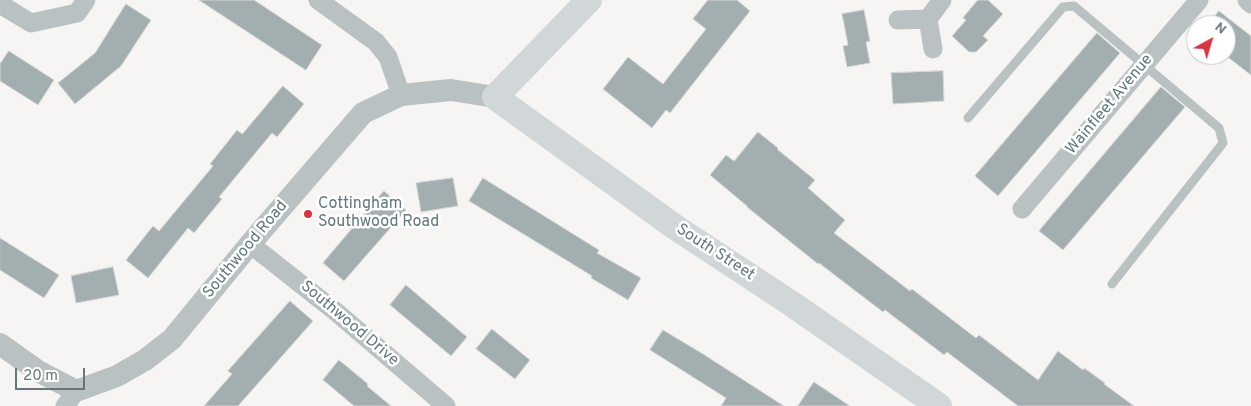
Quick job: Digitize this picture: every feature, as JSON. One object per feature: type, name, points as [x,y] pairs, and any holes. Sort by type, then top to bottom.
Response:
[{"type":"main road","points":[[495,97],[589,0]]},
{"type":"main road","name":"South Street","points":[[495,97],[675,227],[792,304],[939,406]]},
{"type":"street","points":[[0,4],[31,23],[77,14],[86,0]]},
{"type":"street","points":[[318,0],[376,42],[388,58],[401,95]]},
{"type":"street","points":[[934,49],[928,19],[942,0]]},
{"type":"street","name":"Wainfleet Avenue","points":[[1022,209],[1199,0]]},
{"type":"street","points":[[1247,0],[1251,4]]},
{"type":"street","points":[[898,20],[928,19]]},
{"type":"street","name":"Southwood Road","points":[[0,344],[38,371],[70,399],[117,376],[145,360],[172,339],[250,244],[364,113],[401,95],[451,90],[495,97]]},
{"type":"street","name":"Southwood Drive","points":[[250,244],[335,311],[446,406]]},
{"type":"lane","points":[[968,118],[1063,7],[1074,6],[1219,128],[1223,143],[1112,284]]},
{"type":"building","points":[[199,0],[254,0],[322,45],[306,70]]},
{"type":"building","points":[[708,0],[737,0],[750,11],[670,113],[666,110],[652,128],[603,89],[628,57],[663,84],[706,29],[693,19]]},
{"type":"building","points":[[978,0],[988,0],[1003,14],[983,36],[988,40],[976,52],[969,52],[952,36],[966,20],[963,18]]},
{"type":"building","points":[[126,4],[151,20],[121,66],[75,104],[58,83],[95,53]]},
{"type":"building","points":[[864,10],[870,41],[866,42],[870,63],[847,67],[843,46],[848,45],[842,14]]},
{"type":"building","points":[[1219,11],[1224,15],[1216,15]]},
{"type":"building","points":[[1236,24],[1251,36],[1251,75],[1236,63]]},
{"type":"building","points":[[1097,33],[1120,53],[998,196],[975,176]]},
{"type":"building","points":[[9,51],[54,80],[38,105],[0,81],[0,64]]},
{"type":"building","points":[[943,71],[944,101],[893,104],[891,73]]},
{"type":"building","points":[[283,86],[304,104],[277,137],[272,133],[219,197],[222,199],[194,233],[188,228],[148,278],[126,260],[153,226],[159,231],[213,166],[210,164],[237,130],[242,134]]},
{"type":"building","points":[[1161,87],[1185,107],[1063,250],[1039,231]]},
{"type":"building","points":[[758,132],[815,180],[808,188],[845,220],[834,233],[910,291],[912,289],[976,338],[979,335],[1038,380],[1058,351],[1083,370],[1084,368],[1105,383],[1134,406],[1018,406],[947,352],[944,355],[885,310],[883,312],[818,264],[710,175],[726,155],[734,161]]},
{"type":"building","points":[[453,178],[458,206],[421,212],[416,183]]},
{"type":"building","points":[[483,178],[599,250],[597,253],[641,278],[628,300],[469,201]]},
{"type":"building","points":[[384,191],[406,210],[344,281],[323,263]]},
{"type":"building","points":[[0,238],[59,275],[44,298],[0,270]]},
{"type":"building","points":[[113,267],[119,295],[76,303],[71,276]]},
{"type":"building","points":[[406,285],[467,337],[451,356],[390,305]]},
{"type":"building","points":[[290,301],[313,321],[238,406],[204,406],[232,374],[228,371]]},
{"type":"building","points":[[492,329],[530,360],[515,379],[476,349]]},
{"type":"building","points":[[663,330],[784,406],[721,406],[726,398],[650,350]]},
{"type":"building","points":[[339,360],[391,406],[354,406],[323,380]]},
{"type":"building","points":[[814,382],[850,406],[798,406]]},
{"type":"place","name":"Cottingham Southwood Road","points":[[308,214]]}]
